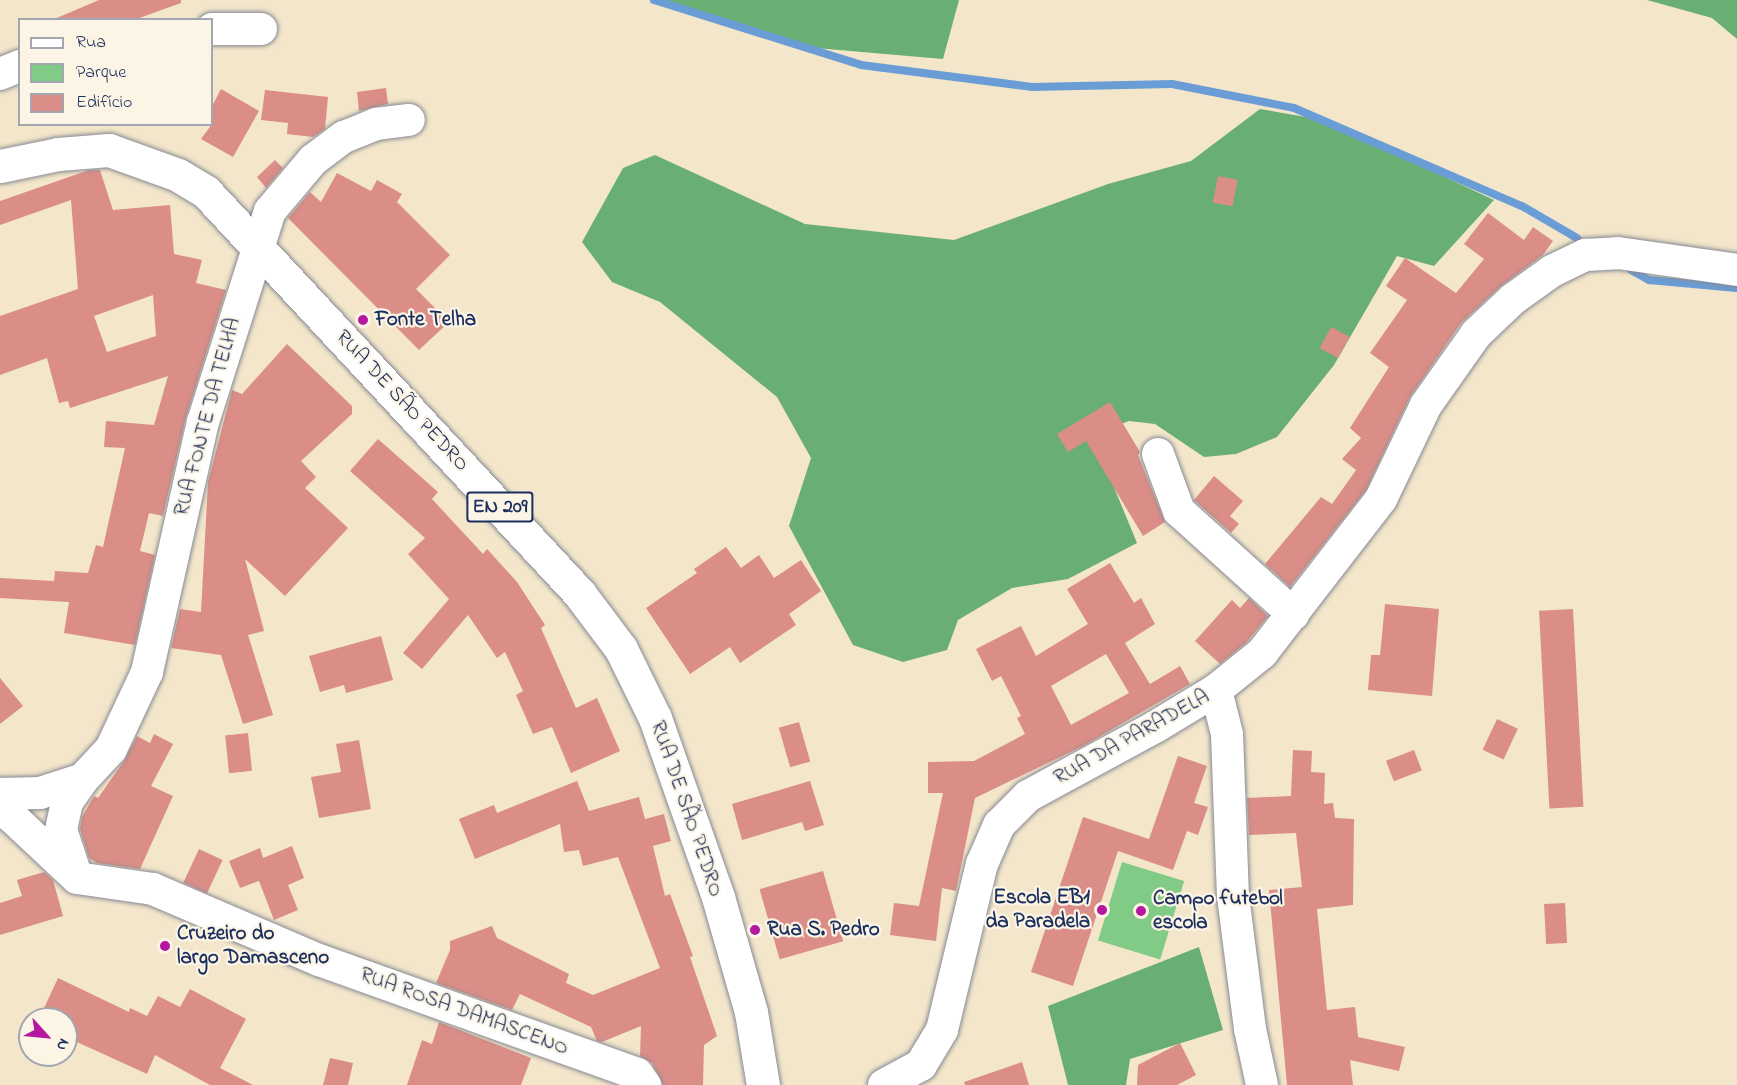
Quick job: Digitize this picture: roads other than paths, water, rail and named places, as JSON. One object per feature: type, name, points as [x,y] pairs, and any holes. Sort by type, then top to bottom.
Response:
[{"type":"main road","name":"RUA DE SÃO PEDRO","points":[[0,166],[58,154],[109,150],[178,175],[206,192],[579,592],[621,649],[655,718],[718,897],[751,1012],[763,1085]]},
{"type":"street","points":[[213,29],[261,29]]},
{"type":"street","points":[[0,74],[18,67]]},
{"type":"street","name":"RUA FONTE DA TELHA","points":[[77,878],[61,830],[67,802],[82,779],[111,749],[147,672],[203,422],[256,245],[270,211],[313,160],[344,136],[376,124],[409,120]]},
{"type":"street","points":[[1215,690],[1262,653],[1381,499],[1426,405],[1476,334],[1544,277],[1585,255],[1618,253],[1737,270]]},
{"type":"street","points":[[1158,454],[1179,511],[1293,614]]},
{"type":"street","name":"RUA DA PARADELA","points":[[884,1085],[921,1065],[942,1030],[982,864],[999,825],[1028,796],[1215,690],[1227,735],[1233,896],[1250,1029],[1262,1085]]},
{"type":"street","name":"RUA FONTE DA TELHA","points":[[3,806],[82,779]]},
{"type":"street","points":[[3,806],[77,878]]},
{"type":"street","name":"RUA ROSA DAMASCENO","points":[[77,878],[153,889],[319,960],[638,1074],[645,1085]]},
{"type":"waterway","points":[[654,0],[861,65],[1032,87],[1172,84],[1294,108],[1522,206],[1577,238]]},
{"type":"waterway","points":[[1631,270],[1649,280],[1737,288]]},
{"type":"place","name":"Fonte Telha","points":[[363,320]]},
{"type":"place","name":"Escola EB1 da Paradela","points":[[1102,910]]},
{"type":"place","name":"Campo futebol escola","points":[[1141,911]]},
{"type":"place","name":"Rua S. Pedro","points":[[755,930]]},
{"type":"place","name":"Cruzeiro do largo Damasceno","points":[[165,946]]}]
